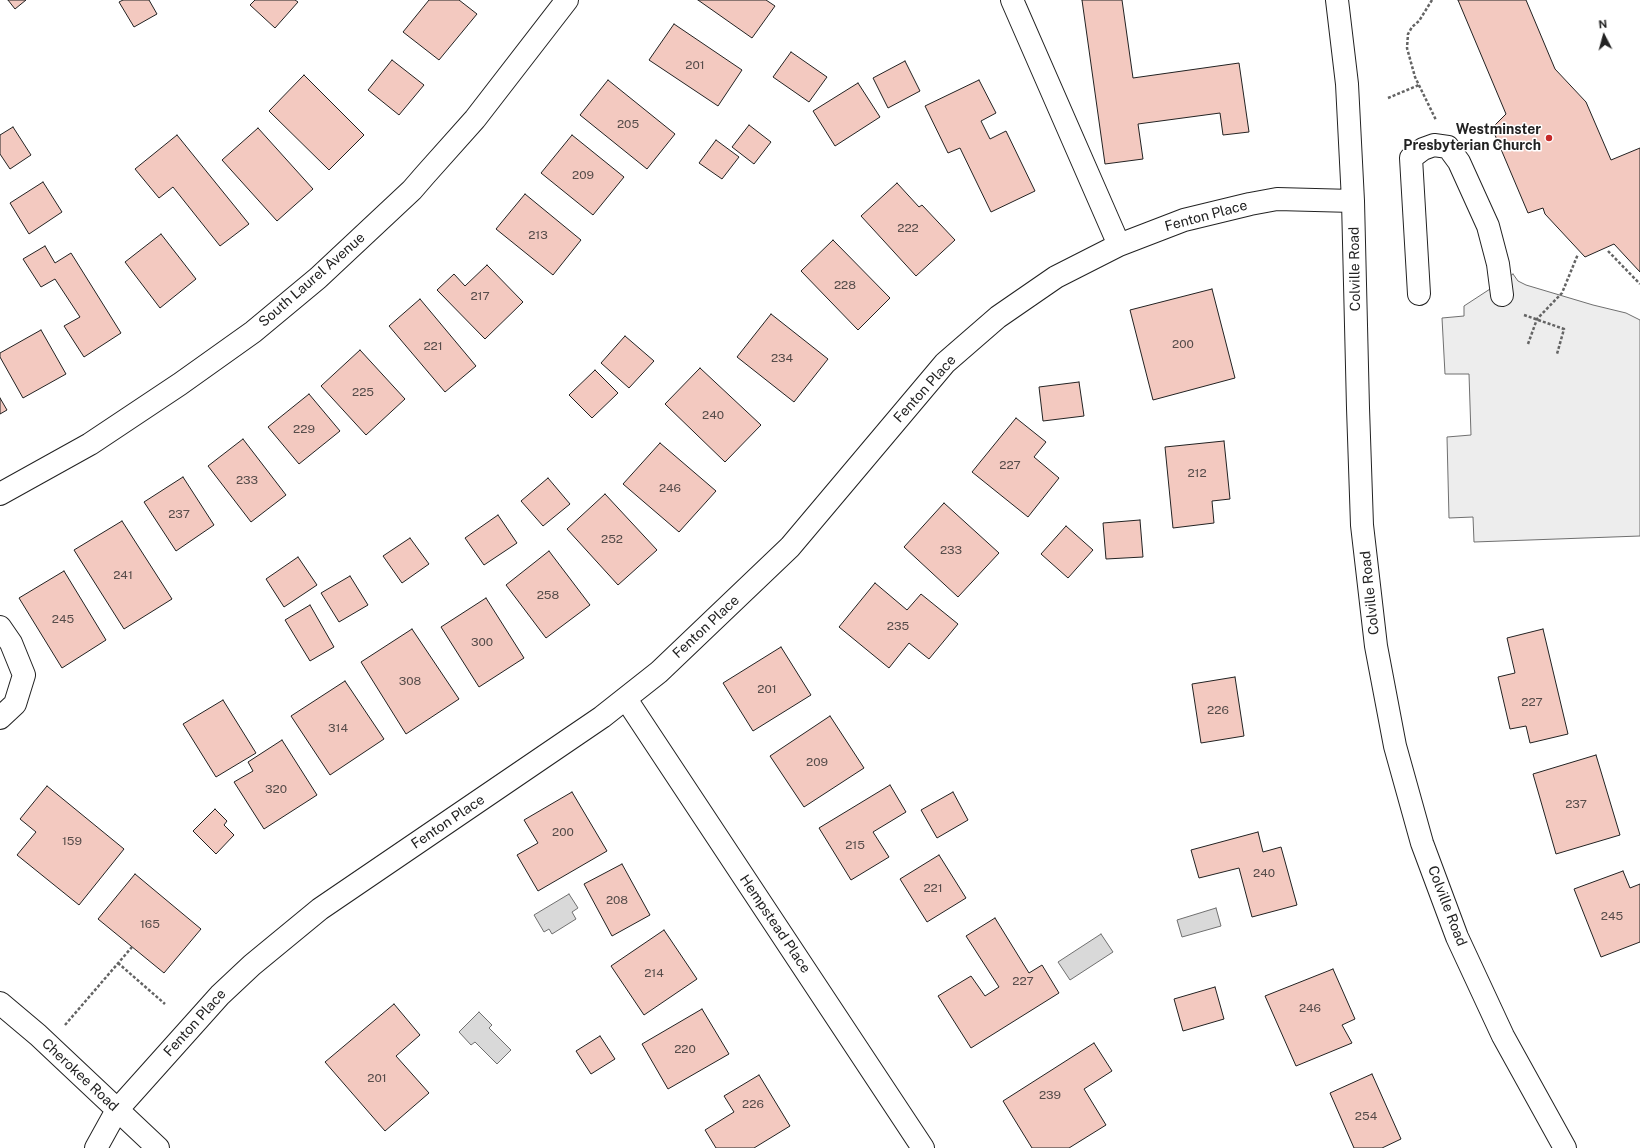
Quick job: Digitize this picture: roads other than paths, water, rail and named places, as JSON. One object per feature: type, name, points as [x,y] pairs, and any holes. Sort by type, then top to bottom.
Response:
[{"type":"street","name":"South Laurel Avenue","points":[[0,494],[90,444],[180,384],[253,332],[318,278],[412,190],[476,119],[567,0]]},
{"type":"street","points":[[1012,0],[1119,244]]},
{"type":"street","name":"Colville Road","points":[[1337,0],[1347,84],[1353,201],[1362,525],[1376,646],[1395,746],[1422,843],[1457,937],[1503,1036],[1565,1148]]},
{"type":"street","points":[[1419,294],[1411,158],[1423,149],[1434,145],[1448,148],[1459,162],[1488,226],[1498,264],[1502,295]]},
{"type":"street","name":"Fenton Place","points":[[96,1148],[117,1110],[220,995],[252,965],[320,909],[626,699],[664,667],[790,547],[945,363],[998,317],[1056,277],[1119,244],[1184,220],[1276,199],[1353,201]]},
{"type":"street","points":[[0,627],[11,643],[24,675],[15,704],[0,718]]},
{"type":"street","name":"Hempstead Place","points":[[626,699],[923,1148]]},
{"type":"street","name":"Cherokee Road","points":[[0,1003],[49,1046],[158,1148]]},
{"type":"place","name":"Westminster Presbyterian Church","points":[[1549,138]]}]
